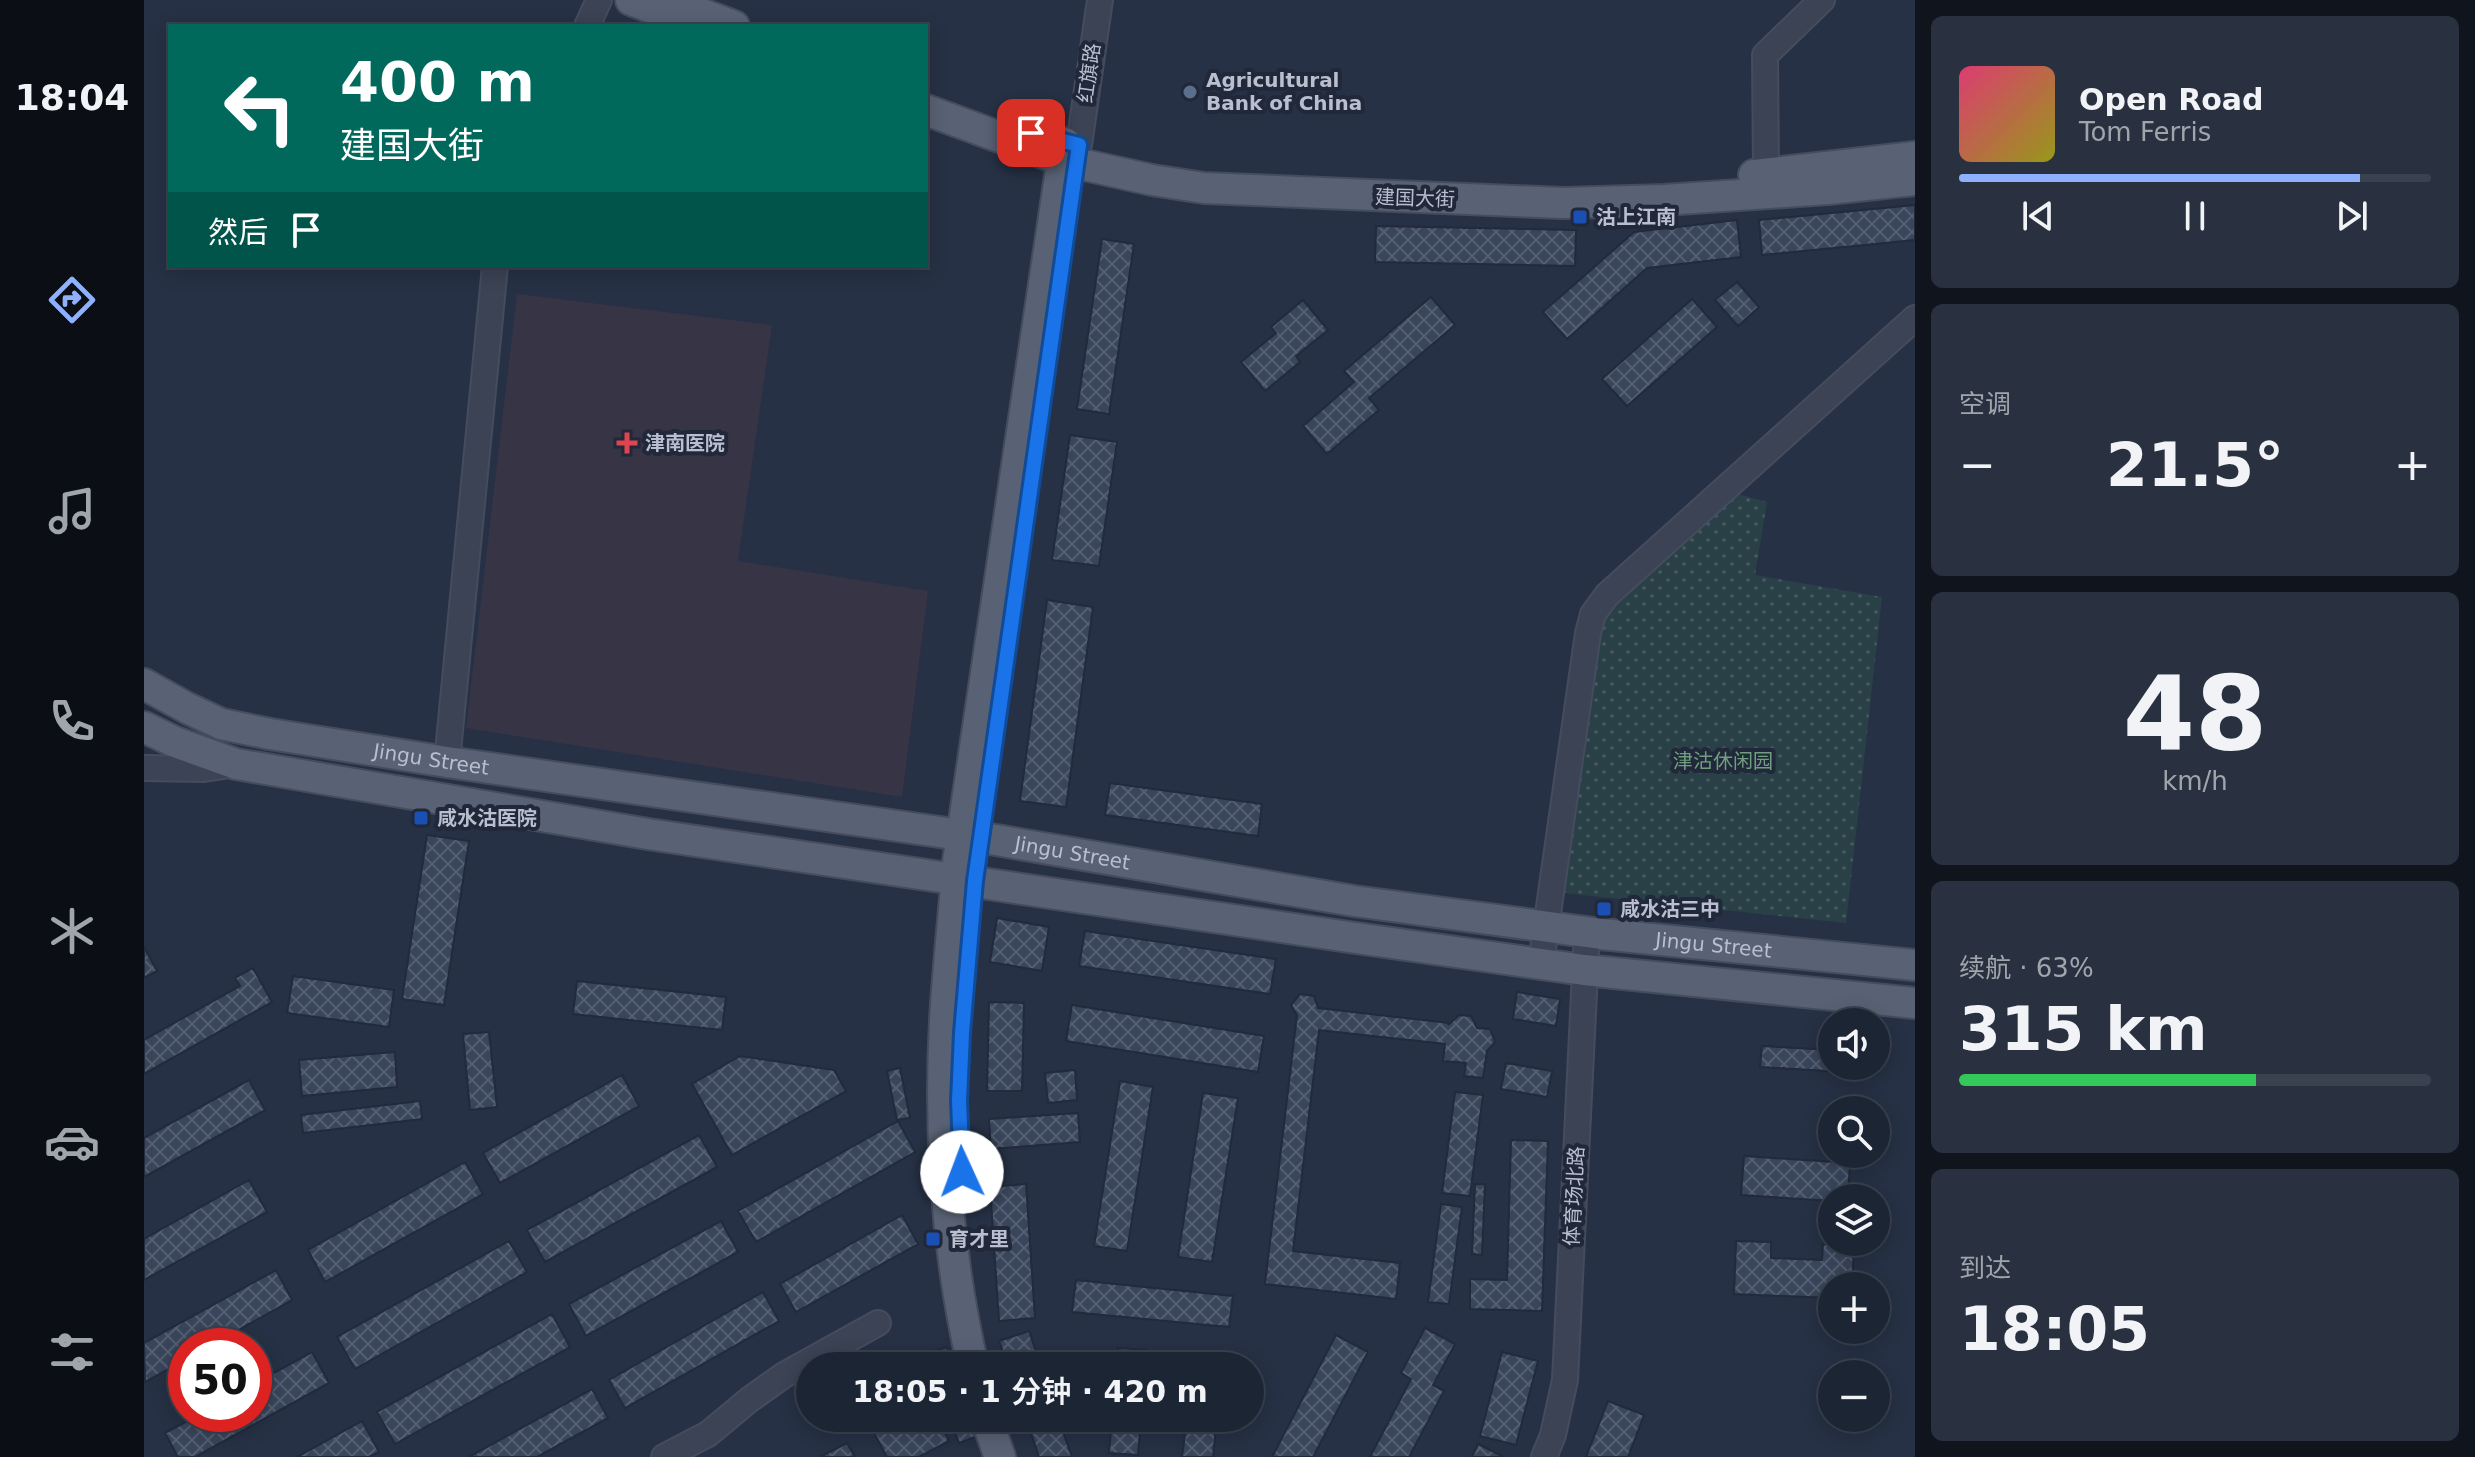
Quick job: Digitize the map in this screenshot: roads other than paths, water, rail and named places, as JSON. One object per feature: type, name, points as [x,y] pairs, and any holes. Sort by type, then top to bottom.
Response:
[{"type":"main road","points":[[631,0],[695,24]]},
{"type":"main road","points":[[665,0],[729,24]]},
{"type":"main road","name":"建国大街","points":[[928,97],[1071,153],[1192,169],[1415,182],[1637,184],[1714,180],[1915,157]]},
{"type":"main road","name":"建国大街","points":[[928,111],[1152,180],[1204,188],[1563,203],[1664,200],[1915,180]]},
{"type":"main road","points":[[970,1352],[956,1274],[944,1135],[945,1022],[1071,153]]},
{"type":"main road","name":"Jingu Street","points":[[144,684],[221,724],[447,762],[918,829],[967,863],[1349,937],[1591,970],[1915,1003]]},
{"type":"main road","name":"Jingu Street","points":[[144,727],[236,764],[648,834],[911,871],[967,863],[1354,901],[1594,933],[1915,965]]},
{"type":"main road","points":[[911,871],[944,888],[962,917],[961,1144],[968,1232],[986,1352]]},
{"type":"main road","points":[[991,1432],[1000,1457]]},
{"type":"main road","points":[[1009,1432],[1018,1457]]},
{"type":"street","points":[[588,24],[599,0]]},
{"type":"street","name":"红旗路","points":[[1071,153],[1086,0]]},
{"type":"street","name":"红旗路","points":[[1071,153],[1100,0]]},
{"type":"street","points":[[1766,173],[1765,55],[1822,0]]},
{"type":"street","points":[[447,762],[495,268]]},
{"type":"street","points":[[1541,963],[1593,614],[1607,595],[1915,318]]},
{"type":"street","points":[[144,736],[175,742]]},
{"type":"street","points":[[144,768],[204,769],[236,764]]},
{"type":"street","name":"体育场北路","points":[[1544,1457],[1553,1435],[1565,1380],[1594,933]]},
{"type":"street","name":"体育场北路","points":[[1555,1457],[1567,1428],[1578,1374],[1591,970]]},
{"type":"street","points":[[664,1457],[708,1434],[784,1375],[878,1323]]},
{"type":"place","name":"Agricultural Bank of China","points":[[1190,92]]},
{"type":"place","name":"沽上江南","points":[[1580,217]]},
{"type":"place","name":"津南医院","points":[[627,443]]},
{"type":"place","name":"咸水沽医院","points":[[421,818]]},
{"type":"place","name":"咸水沽三中","points":[[1604,909]]},
{"type":"place","name":"育才里","points":[[933,1239]]},
{"type":"park label","name":"津沽休闲园","points":[[1723,761]]}]
